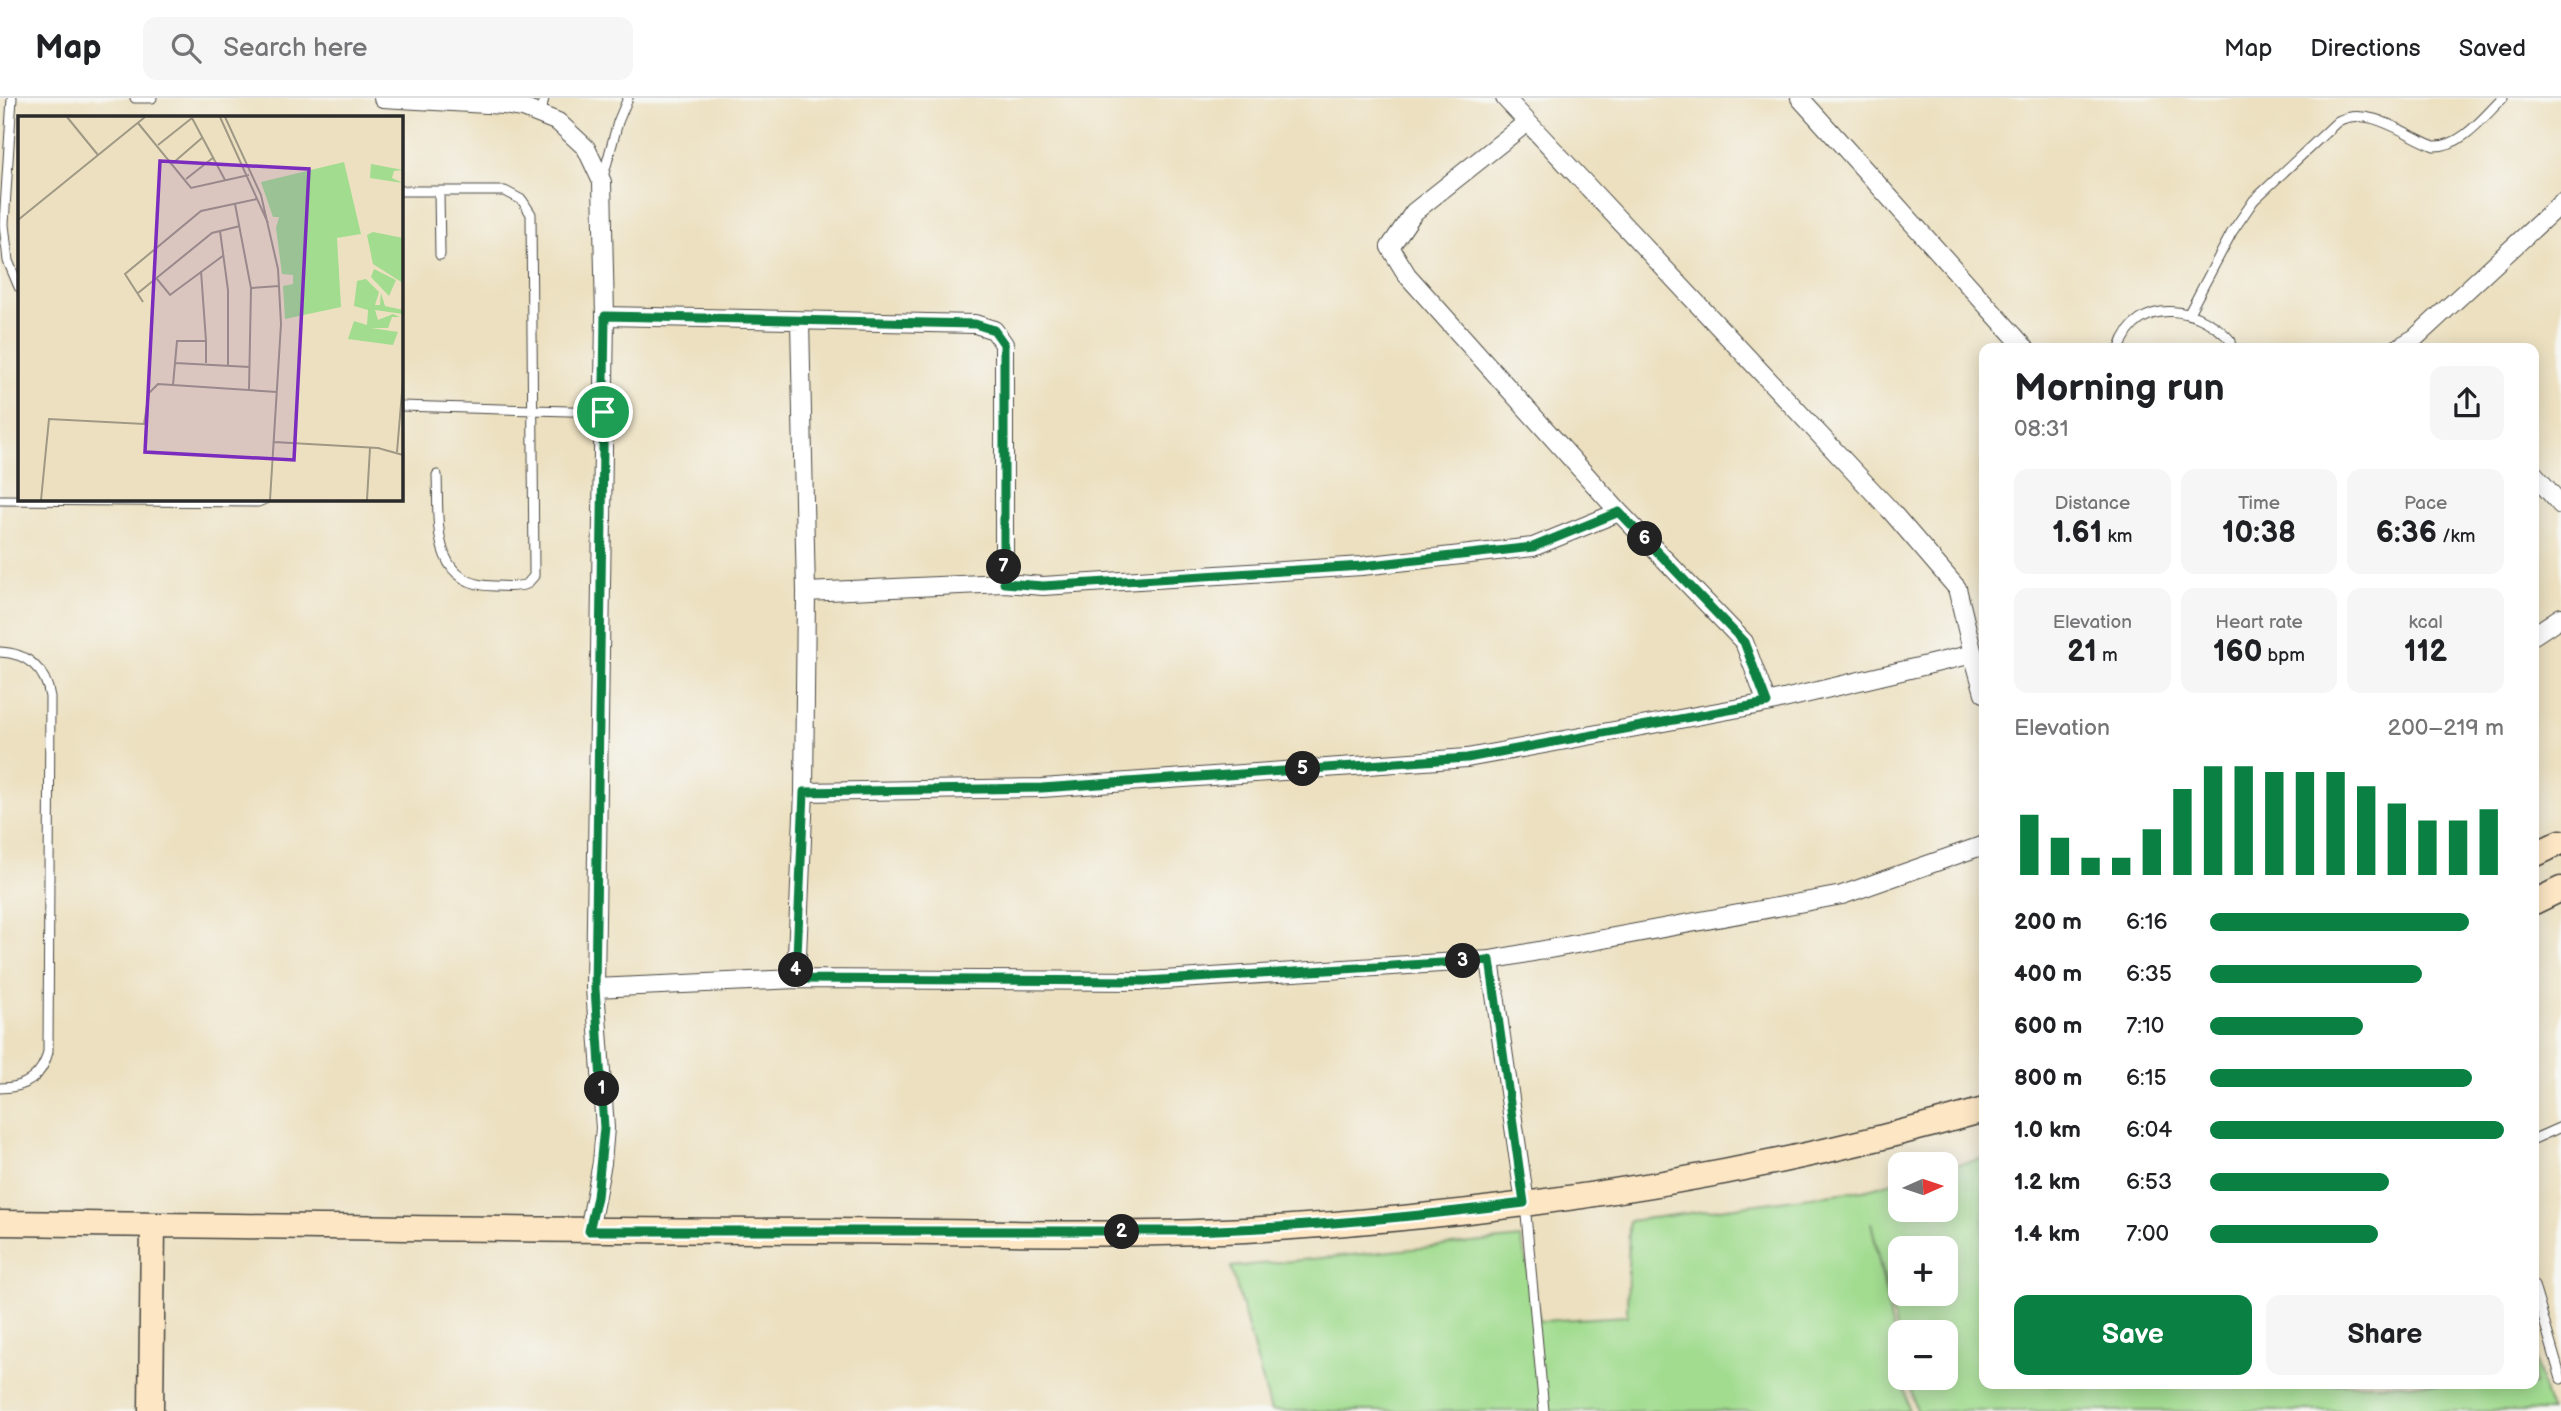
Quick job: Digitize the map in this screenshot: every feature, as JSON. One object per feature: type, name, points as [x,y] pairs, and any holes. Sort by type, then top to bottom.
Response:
[{"type":"street","points":[[383,98],[543,106],[586,148],[596,164],[602,182],[605,316],[595,988],[604,1128],[597,1197],[589,1231]]},
{"type":"street","points":[[1505,98],[1890,510],[1957,588],[1979,675]]},
{"type":"street","points":[[1800,98],[2020,343]]},
{"type":"street","points":[[1526,123],[1414,212],[1390,247],[1407,275],[1619,512],[1744,642],[1767,703]]},
{"type":"street","points":[[2419,343],[2557,213]]},
{"type":"street","points":[[605,316],[975,324],[994,330],[1004,344],[1004,583]]},
{"type":"street","points":[[796,979],[804,792],[806,592],[800,321]]},
{"type":"street","points":[[2539,480],[2561,505]]},
{"type":"street","points":[[806,592],[1004,583],[1043,586],[1362,566],[1533,547],[1619,512]]},
{"type":"street","points":[[2539,632],[2561,617]]},
{"type":"street","points":[[804,792],[1042,788],[1467,758],[1767,703],[1973,654]]},
{"type":"street","points":[[2539,853],[2561,842]]},
{"type":"street","points":[[595,988],[796,979],[1147,981],[1490,960],[1842,895],[1979,847]]},
{"type":"street","points":[[2539,900],[2561,889]]},
{"type":"street","points":[[1490,960],[1524,1203]]},
{"type":"street","points":[[0,1223],[589,1231],[1189,1231],[1330,1223],[1524,1203],[1672,1181],[1857,1144],[1979,1111]]},
{"type":"street","points":[[151,1411],[153,1225]]},
{"type":"lane","points":[[12,98],[5,224],[8,261],[18,285]]},
{"type":"lane","points":[[135,98],[152,98]]},
{"type":"lane","points":[[602,182],[609,152],[628,98]]},
{"type":"lane","points":[[2189,313],[2232,232],[2254,200],[2338,121],[2345,117],[2362,116],[2434,146],[2444,147],[2460,138],[2503,98]]},
{"type":"lane","points":[[402,191],[505,191],[515,194],[528,206],[532,222],[534,576],[527,584],[484,586],[472,583],[461,576],[445,558],[440,539],[437,475]]},
{"type":"lane","points":[[439,191],[440,255]]},
{"type":"lane","points":[[2122,343],[2126,335],[2142,319],[2164,312],[2189,313],[2212,323],[2231,341]]},
{"type":"lane","points":[[402,406],[532,412],[603,412]]},
{"type":"lane","points":[[0,499],[18,499]]},
{"type":"lane","points":[[86,500],[263,500]]},
{"type":"lane","points":[[0,652],[20,655],[30,660],[45,677],[50,697],[48,1052],[40,1071],[32,1080],[12,1088],[0,1088]]},
{"type":"lane","points":[[2539,1137],[2561,1127]]},
{"type":"lane","points":[[1524,1203],[1544,1411]]},
{"type":"lane","points":[[2539,1303],[2561,1379]]},
{"type":"green space","points":[[1979,1159],[1979,1389],[2539,1389],[2539,1373],[2550,1411],[1916,1411],[1911,1390],[1958,1390],[1958,1320],[1894,1320],[1891,1306],[1958,1306],[1958,1236],[1888,1236],[1888,1294],[1871,1222],[1891,1320],[1888,1320],[1888,1390],[1905,1390],[1909,1411],[1271,1411],[1231,1267],[1521,1238],[1540,1321],[1627,1316],[1629,1221],[1864,1190],[1888,1183],[1888,1222],[1958,1222],[1958,1165]]},
{"type":"route","points":[[605,316],[975,324],[994,330],[1004,344],[1004,583],[1043,586],[1362,566],[1533,547],[1619,512],[1744,642],[1767,703],[1467,758],[1042,788],[804,792],[796,979],[1147,981],[1490,960],[1524,1203],[1261,1229],[1044,1233],[589,1231],[602,1163],[604,1128],[595,988],[603,412],[605,316]]}]
